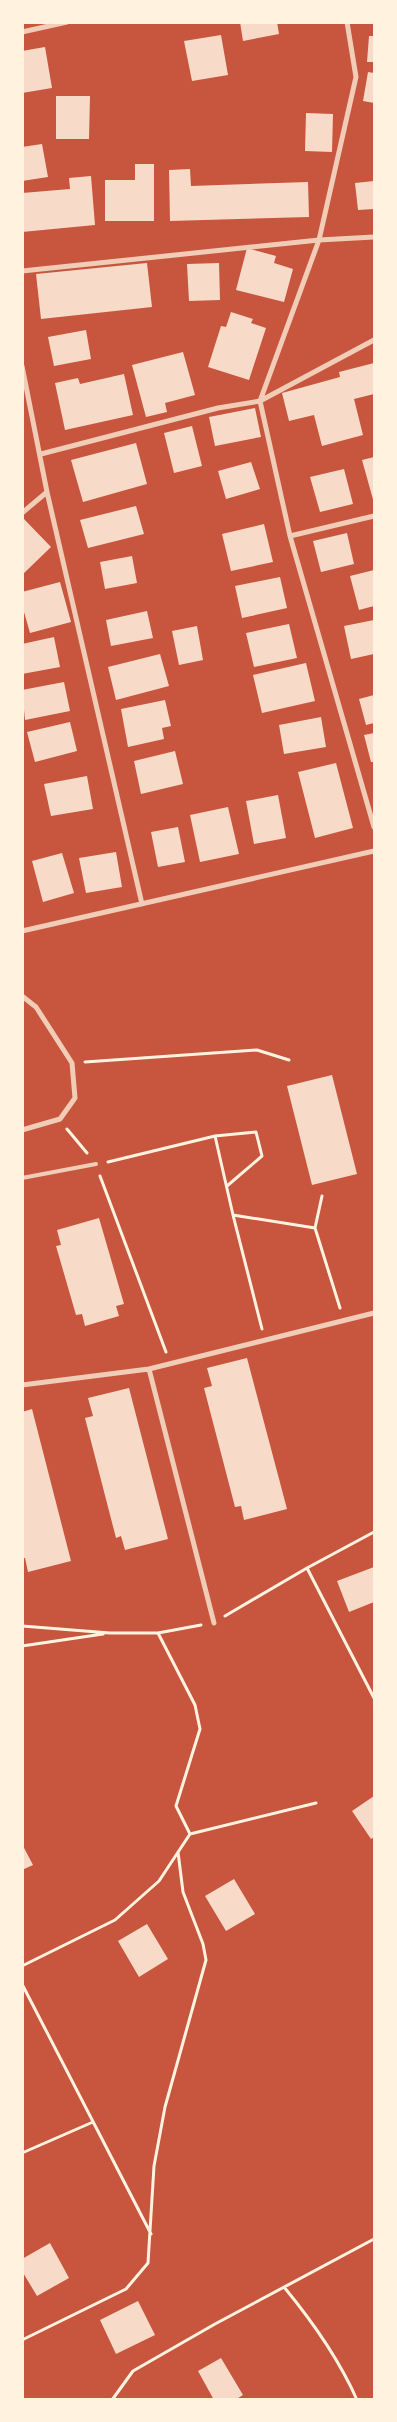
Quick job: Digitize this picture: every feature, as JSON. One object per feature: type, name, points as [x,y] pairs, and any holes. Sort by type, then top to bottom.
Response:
[{"type":"street","points":[[22,32],[68,22]]},
{"type":"street","points":[[347,22],[356,77],[319,240],[260,401],[290,536],[374,827]]},
{"type":"street","points":[[22,271],[319,240],[374,237]]},
{"type":"street","points":[[41,454],[160,425],[218,408],[260,401],[374,340]]},
{"type":"street","points":[[22,366],[41,454],[47,492],[142,904]]},
{"type":"street","points":[[22,514],[47,492]]},
{"type":"street","points":[[290,536],[374,516]]},
{"type":"street","points":[[22,931],[374,850]]},
{"type":"street","points":[[22,996],[36,1007],[72,1063],[75,1098],[60,1119],[22,1130]]},
{"type":"street","points":[[22,1385],[149,1369],[170,1362],[374,1313]]},
{"type":"street","points":[[149,1369],[214,1623]]},
{"type":"lane","points":[[22,1178],[96,1164]]},
{"type":"path","points":[[72,1063],[257,1050],[289,1060]]},
{"type":"path","points":[[60,1119],[96,1164],[170,1362]]},
{"type":"path","points":[[96,1164],[215,1136],[256,1132],[262,1156],[226,1186]]},
{"type":"path","points":[[215,1136],[264,1340]]},
{"type":"path","points":[[322,1196],[315,1228],[344,1320]]},
{"type":"path","points":[[233,1215],[315,1228]]},
{"type":"path","points":[[307,1568],[374,1698]]},
{"type":"path","points":[[22,1646],[110,1633]]},
{"type":"path","points":[[158,1633],[195,1705],[200,1729],[176,1806],[190,1834]]},
{"type":"path","points":[[22,1966],[115,1920],[159,1881],[190,1834],[316,1803]]},
{"type":"path","points":[[22,2340],[126,2289],[148,2262],[154,2166],[162,2123],[206,1960],[203,1944],[182,1892],[178,1852]]},
{"type":"path","points":[[22,1984],[151,2234]]},
{"type":"path","points":[[22,2152],[93,2122]]},
{"type":"path","points":[[112,2400],[133,2371],[374,2239]]},
{"type":"path","points":[[284,2287],[300,2307],[348,2379],[358,2400]]},
{"type":"building","points":[[240,22],[277,22],[279,34],[243,41]]},
{"type":"building","points":[[221,35],[228,75],[192,81],[184,41]]},
{"type":"building","points":[[369,36],[374,36],[374,62],[367,62]]},
{"type":"building","points":[[45,47],[52,88],[22,93],[22,51]]},
{"type":"building","points":[[368,72],[374,73],[374,103],[363,101]]},
{"type":"building","points":[[56,96],[90,96],[89,139],[56,139]]},
{"type":"building","points":[[306,113],[333,114],[332,152],[305,151]]},
{"type":"building","points":[[42,144],[48,177],[22,181],[22,147]]},
{"type":"building","points":[[135,164],[154,164],[154,221],[105,221],[105,180],[135,180]]},
{"type":"building","points":[[190,169],[191,186],[308,182],[309,217],[170,221],[169,170]]},
{"type":"building","points":[[91,176],[95,225],[22,232],[22,193],[70,189],[69,178]]},
{"type":"building","points":[[374,181],[374,209],[358,210],[355,183]]},
{"type":"building","points":[[247,248],[276,256],[274,263],[293,269],[284,302],[236,290]]},
{"type":"building","points":[[147,263],[152,307],[41,319],[36,274]]},
{"type":"building","points":[[219,263],[220,300],[189,301],[187,264]]},
{"type":"building","points":[[231,312],[253,319],[251,323],[266,328],[249,380],[208,367],[221,326],[226,327]]},
{"type":"building","points":[[86,330],[91,359],[54,366],[48,337]]},
{"type":"building","points":[[183,352],[195,395],[165,403],[167,412],[146,417],[132,365]]},
{"type":"building","points":[[374,363],[374,394],[354,399],[363,435],[322,446],[314,415],[289,421],[282,393],[340,377],[339,372]]},
{"type":"building","points":[[124,374],[133,415],[65,430],[55,383],[78,378],[80,384]]},
{"type":"building","points":[[255,408],[261,437],[215,446],[209,417]]},
{"type":"building","points":[[192,426],[202,466],[174,473],[164,433]]},
{"type":"building","points":[[136,443],[147,484],[83,502],[71,460]]},
{"type":"building","points":[[374,457],[374,503],[362,460]]},
{"type":"building","points":[[251,462],[260,489],[226,499],[218,471]]},
{"type":"building","points":[[344,469],[353,504],[320,512],[310,477]]},
{"type":"building","points":[[136,506],[144,534],[88,548],[80,520]]},
{"type":"building","points":[[24,519],[51,547],[22,575],[22,520]]},
{"type":"building","points":[[264,524],[273,562],[231,571],[222,534]]},
{"type":"building","points":[[347,533],[354,564],[321,572],[313,541]]},
{"type":"building","points":[[132,556],[137,583],[105,589],[100,562]]},
{"type":"building","points":[[374,570],[374,606],[359,610],[350,576]]},
{"type":"building","points":[[280,577],[287,608],[242,618],[235,586]]},
{"type":"building","points":[[60,582],[71,622],[30,633],[22,605],[22,592]]},
{"type":"building","points":[[147,611],[153,638],[111,646],[106,620]]},
{"type":"building","points":[[374,620],[374,654],[351,659],[344,626]]},
{"type":"building","points":[[289,624],[297,658],[254,667],[246,633]]},
{"type":"building","points":[[197,626],[203,660],[179,665],[172,631]]},
{"type":"building","points":[[54,637],[60,667],[22,674],[22,644]]},
{"type":"building","points":[[160,654],[169,686],[116,700],[108,667]]},
{"type":"building","points":[[306,663],[315,701],[262,713],[253,675]]},
{"type":"building","points":[[64,682],[70,711],[25,720],[22,690]]},
{"type":"building","points":[[374,695],[374,723],[366,725],[359,699]]},
{"type":"building","points":[[165,700],[171,726],[162,728],[164,739],[128,747],[121,709]]},
{"type":"building","points":[[321,717],[326,747],[284,754],[279,725]]},
{"type":"building","points":[[70,722],[77,751],[35,762],[27,732]]},
{"type":"building","points":[[374,733],[374,762],[371,762],[364,735]]},
{"type":"building","points":[[175,751],[183,784],[141,794],[134,761]]},
{"type":"building","points":[[336,763],[353,828],[315,838],[298,772]]},
{"type":"building","points":[[87,776],[93,809],[51,816],[44,784]]},
{"type":"building","points":[[278,795],[286,838],[254,844],[246,801]]},
{"type":"building","points":[[228,807],[239,854],[200,862],[190,815]]},
{"type":"building","points":[[178,827],[185,862],[158,867],[151,832]]},
{"type":"building","points":[[116,852],[122,887],[86,893],[79,858]]},
{"type":"building","points":[[62,853],[74,893],[43,902],[32,861]]},
{"type":"building","points":[[332,1075],[357,1174],[312,1185],[287,1086]]},
{"type":"building","points":[[99,1218],[124,1304],[116,1306],[119,1316],[85,1326],[82,1314],[76,1315],[56,1246],[61,1245],[57,1230]]},
{"type":"building","points":[[247,1358],[287,1509],[244,1520],[241,1506],[235,1507],[204,1388],[212,1386],[207,1368]]},
{"type":"building","points":[[129,1388],[168,1539],[125,1550],[121,1536],[116,1538],[85,1418],[93,1416],[88,1398]]},
{"type":"building","points":[[32,1409],[71,1561],[28,1572],[25,1558],[22,1558],[22,1412]]},
{"type":"building","points":[[374,1567],[374,1602],[349,1612],[337,1581]]},
{"type":"building","points":[[374,1796],[374,1837],[371,1839],[352,1811]]},
{"type":"building","points":[[22,1844],[33,1865],[22,1870]]},
{"type":"building","points":[[234,1879],[255,1914],[226,1931],[205,1896]]},
{"type":"building","points":[[147,1924],[168,1959],[139,1977],[118,1941]]},
{"type":"building","points":[[50,2243],[69,2278],[37,2296],[22,2271],[22,2259]]},
{"type":"building","points":[[138,2301],[155,2335],[116,2354],[100,2320]]},
{"type":"building","points":[[221,2358],[243,2395],[235,2400],[214,2400],[198,2371]]}]
